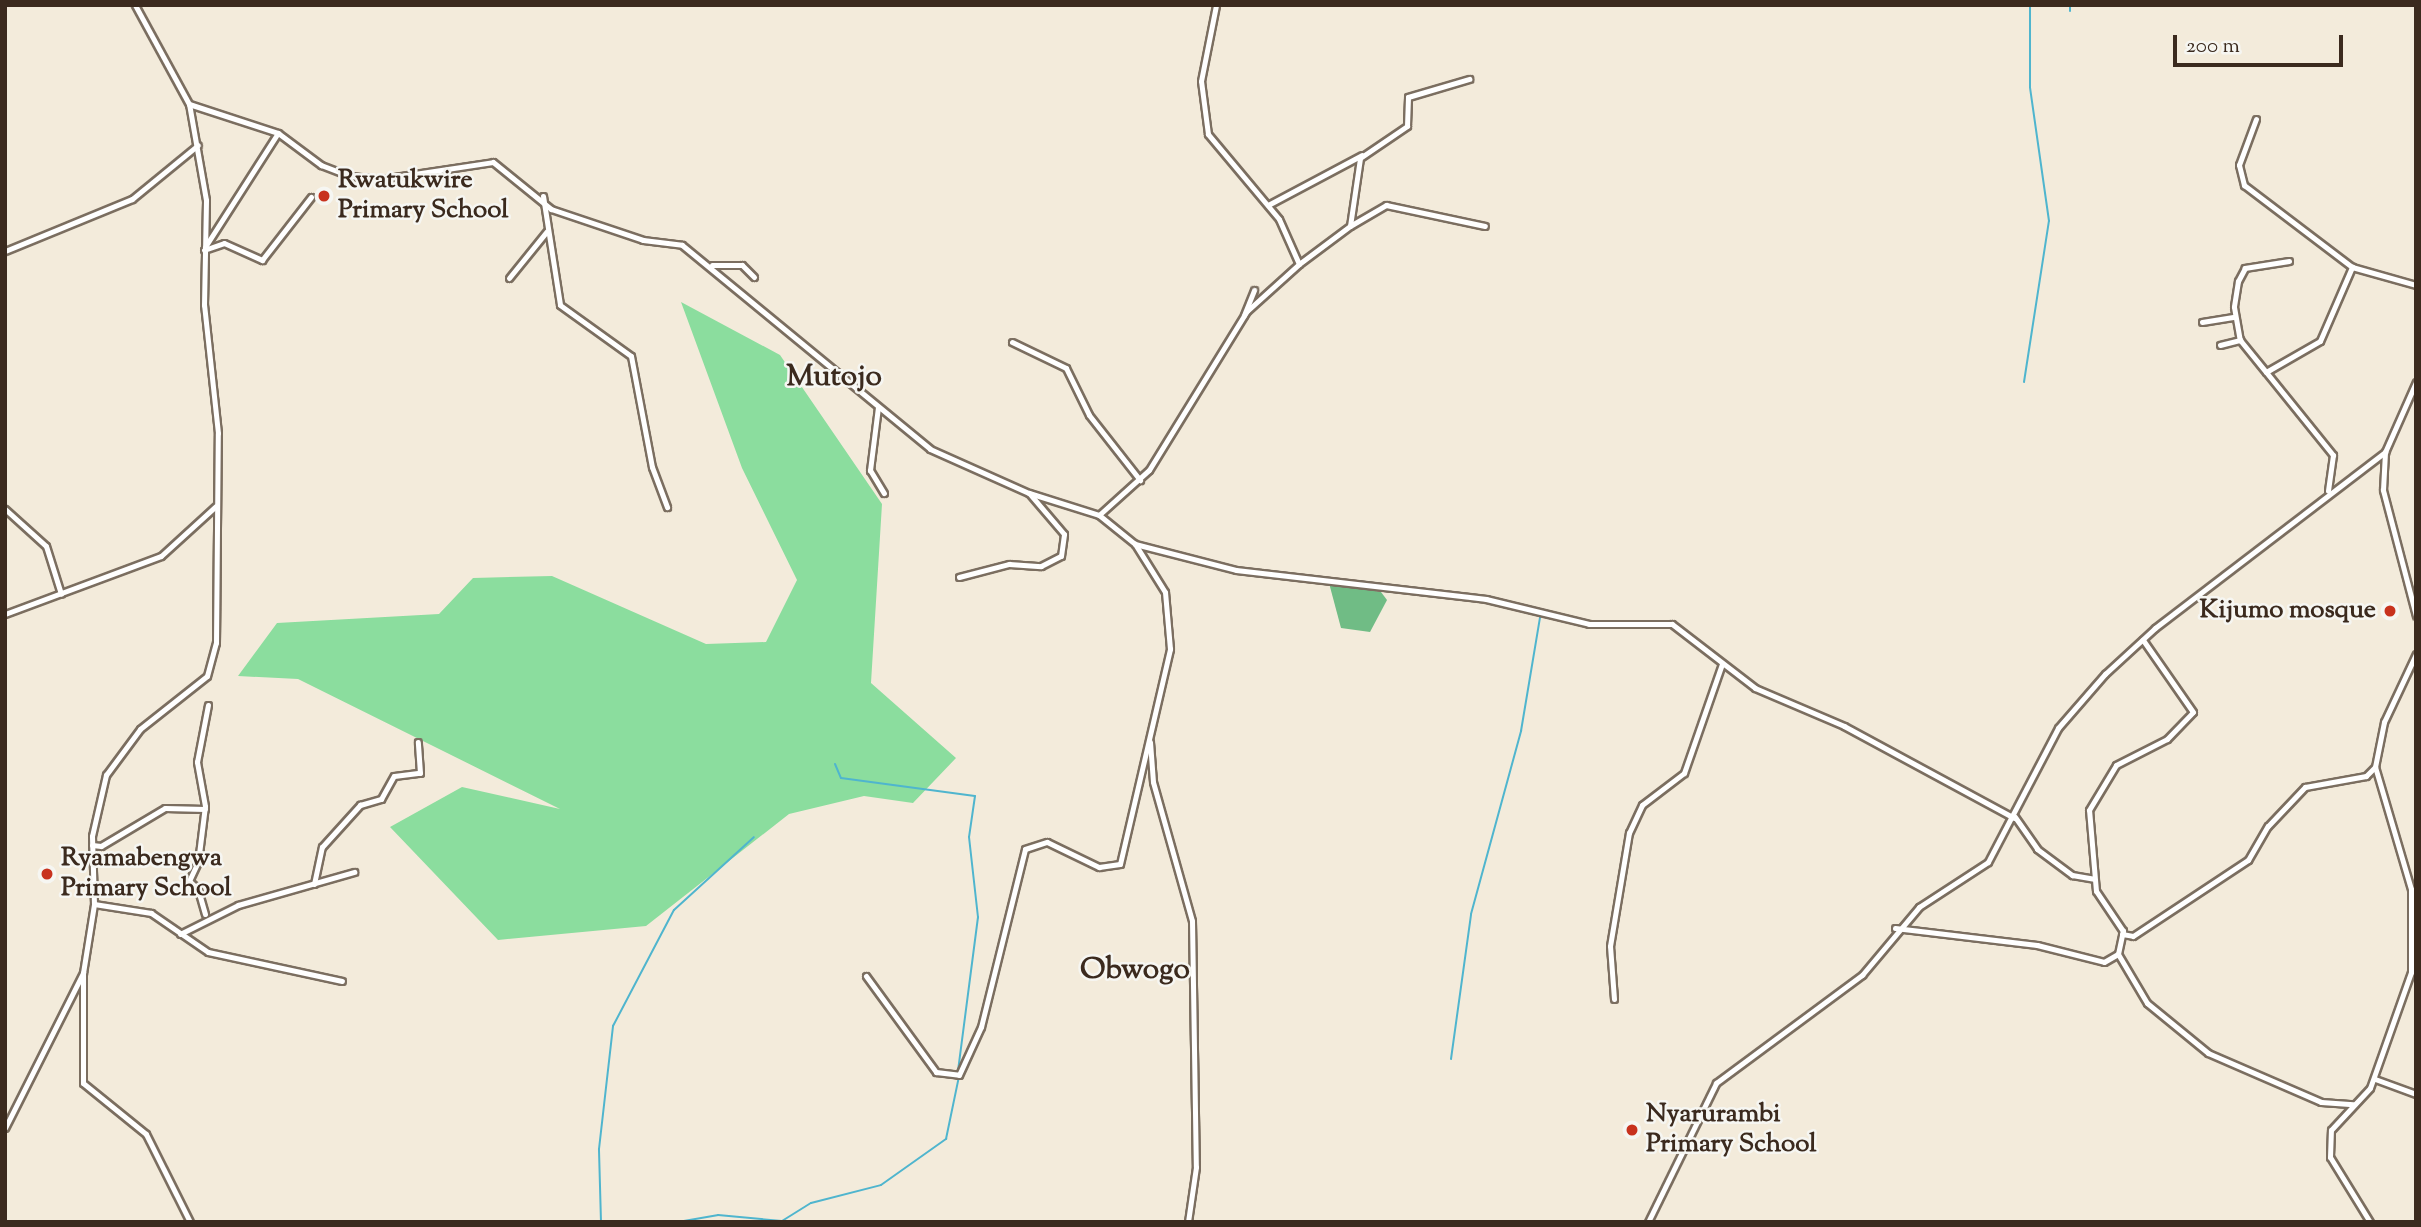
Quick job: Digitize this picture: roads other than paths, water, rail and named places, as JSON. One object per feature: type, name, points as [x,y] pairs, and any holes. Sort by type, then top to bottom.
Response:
[{"type":"street","points":[[135,5],[189,104],[198,145],[217,408],[211,669],[119,752],[102,786],[92,845],[94,904],[83,973],[83,1083],[146,1135],[190,1222]]},
{"type":"street","points":[[1216,5],[1201,81],[1206,124],[1293,242],[1299,264]]},
{"type":"street","points":[[1267,205],[1362,155],[1407,126],[1413,92],[1469,79]]},
{"type":"street","points":[[189,104],[278,134],[321,165],[349,176],[381,179],[493,162],[542,196],[551,209],[643,240],[682,245],[712,265],[930,449],[1029,493],[1099,514],[1135,544],[1157,574],[1169,613],[1169,670],[1120,864],[1099,867],[1047,842],[1020,855],[981,1027],[962,1073],[936,1072],[866,976]]},
{"type":"street","points":[[2256,119],[2239,165],[2245,186],[2351,267],[2416,285]]},
{"type":"street","points":[[204,250],[216,221],[278,134]]},
{"type":"street","points":[[5,251],[132,199],[198,145]]},
{"type":"street","points":[[1350,226],[1362,155]]},
{"type":"street","points":[[542,196],[560,305],[631,356],[652,467],[667,507]]},
{"type":"street","points":[[204,250],[224,243],[262,260],[311,197]]},
{"type":"street","points":[[1244,315],[1299,264],[1350,226],[1386,205],[1485,226]]},
{"type":"street","points":[[509,278],[547,231]]},
{"type":"street","points":[[2289,261],[2242,271],[2235,317],[2240,340],[2333,455],[2328,491]]},
{"type":"street","points":[[712,265],[742,265],[754,278]]},
{"type":"street","points":[[2266,372],[2320,341],[2351,267]]},
{"type":"street","points":[[1099,514],[1140,480],[1168,446],[1244,315],[1254,290]]},
{"type":"street","points":[[2202,322],[2235,317]]},
{"type":"street","points":[[2220,345],[2240,340]]},
{"type":"street","points":[[1012,342],[1066,368],[1089,415],[1140,480]]},
{"type":"street","points":[[2416,382],[2385,452],[2383,490],[2416,616]]},
{"type":"street","points":[[878,407],[870,470],[884,493]]},
{"type":"street","points":[[1648,1222],[1716,1083],[1861,975],[1895,929],[1972,876],[2014,815],[2058,729],[2143,640],[2328,491],[2385,452]]},
{"type":"street","points":[[959,577],[1009,564],[1041,566],[1061,556],[1064,534],[1029,493]]},
{"type":"street","points":[[5,614],[173,550],[216,506]]},
{"type":"street","points":[[5,509],[46,546],[61,594]]},
{"type":"street","points":[[1135,544],[1236,569],[1486,599],[1589,624],[1659,620],[1690,633],[1722,664],[1755,688],[1844,726],[2014,815],[2037,849],[2072,875],[2094,878]]},
{"type":"street","points":[[2143,640],[2193,712],[2167,739],[2116,765],[2094,799],[2089,818],[2094,878],[2122,934],[2118,954],[2147,1003],[2198,1047],[2313,1100],[2353,1104]]},
{"type":"street","points":[[2370,1222],[2330,1157],[2331,1130],[2375,1079],[2411,972],[2413,944],[2408,873],[2375,767],[2384,722],[2416,654]]},
{"type":"street","points":[[1614,999],[1610,946],[1629,833],[1642,805],[1684,774],[1722,664]]},
{"type":"street","points":[[205,914],[198,889],[188,881],[198,862],[205,809],[197,762],[208,705]]},
{"type":"street","points":[[1150,740],[1153,782],[1192,922],[1196,1158],[1188,1222]]},
{"type":"street","points":[[314,884],[322,847],[360,805],[381,799],[386,782],[398,774],[419,773],[418,742]]},
{"type":"street","points":[[2122,934],[2133,936],[2248,860],[2268,826],[2305,787],[2366,776],[2375,767]]},
{"type":"street","points":[[92,845],[101,846],[165,808],[205,809]]},
{"type":"street","points":[[180,934],[238,905],[354,872]]},
{"type":"street","points":[[94,904],[151,913],[208,952],[342,981]]},
{"type":"street","points":[[1895,929],[2036,945],[2104,962],[2118,954]]},
{"type":"street","points":[[5,1128],[83,973]]},
{"type":"street","points":[[2375,1079],[2416,1094]]},
{"type":"waterway","points":[[2024,382],[2049,221],[2030,87],[2030,5]]},
{"type":"waterway","points":[[2070,5],[2070,11]]},
{"type":"waterway","points":[[1451,1059],[1471,914],[1521,731],[1540,618]]},
{"type":"waterway","points":[[835,764],[841,778],[975,796],[969,837],[978,917],[958,1070]]},
{"type":"waterway","points":[[601,1222],[599,1149],[613,1026],[674,910],[754,837]]},
{"type":"waterway","points":[[678,1222],[718,1215],[782,1221],[811,1203],[881,1185],[946,1139],[959,1076]]},
{"type":"place","name":"Rwatukwire Primary School","points":[[324,196]]},
{"type":"place","name":"Kijumo mosque","points":[[2390,611]]},
{"type":"place","name":"Ryamabengwa Primary School","points":[[47,874]]},
{"type":"place","name":"Nyarurambi Primary School","points":[[1632,1130]]},
{"type":"district","name":"Mutojo","points":[[834,378]]},
{"type":"district","name":"Obwogo","points":[[1135,971]]}]
